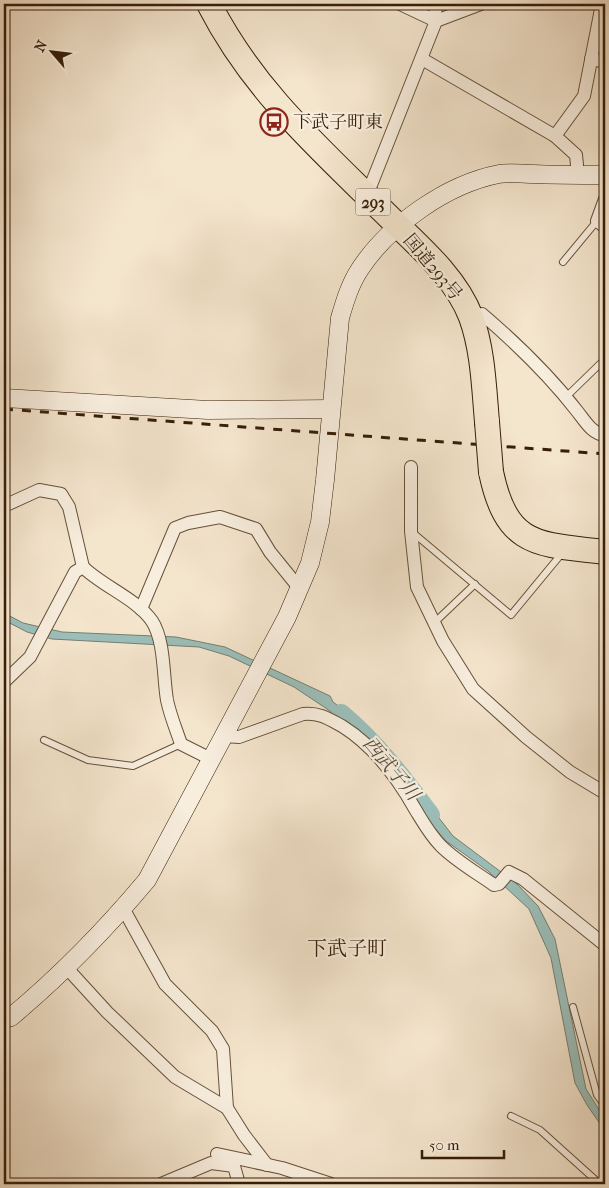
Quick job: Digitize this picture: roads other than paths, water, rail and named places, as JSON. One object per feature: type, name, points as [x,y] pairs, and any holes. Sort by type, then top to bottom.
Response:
[{"type":"highway","name":"国道293号","points":[[209,4],[231,43],[264,90],[441,270],[454,287],[470,317],[480,359],[491,472],[496,497],[505,516],[516,529],[548,546],[605,552]]},
{"type":"street","points":[[400,4],[436,21],[481,4]]},
{"type":"street","points":[[367,196],[436,21],[435,4]]},
{"type":"street","points":[[555,136],[584,96],[602,4]]},
{"type":"street","points":[[422,59],[555,136],[576,155],[578,175]]},
{"type":"street","points":[[591,59],[605,62]]},
{"type":"street","points":[[4,1019],[11,1017],[29,1002],[123,908],[147,880],[300,589],[310,563],[320,522],[340,318],[348,292],[360,270],[372,254],[398,227],[430,202],[464,186],[499,174],[605,174]]},
{"type":"street","points":[[601,224],[605,199]]},
{"type":"street","points":[[470,317],[482,314],[516,344],[566,397],[594,432],[605,435]]},
{"type":"street","points":[[4,398],[208,410],[331,410]]},
{"type":"street","points":[[411,467],[412,531],[417,588],[434,622],[473,689],[526,737],[562,766],[605,793]]},
{"type":"street","points":[[4,506],[39,490],[61,494],[70,507],[83,567],[94,578],[140,609],[152,622],[161,651],[169,708],[181,744],[211,759]]},
{"type":"street","points":[[140,609],[175,528],[220,517],[256,529],[270,552],[300,589]]},
{"type":"street","points":[[4,682],[30,657],[75,572],[83,567]]},
{"type":"street","points":[[224,736],[238,737],[303,714],[314,713],[329,718],[362,740],[378,756],[402,789],[423,824],[442,847],[494,885],[499,884],[509,872],[522,879],[605,945]]},
{"type":"street","points":[[123,908],[165,984],[212,1031],[223,1049],[227,1108]]},
{"type":"street","points":[[65,966],[107,1012],[175,1076],[227,1108],[244,1135],[267,1165]]},
{"type":"street","points":[[216,1154],[267,1165],[331,1184]]},
{"type":"street","points":[[161,1184],[211,1163],[234,1166],[239,1184]]},
{"type":"lane","points":[[563,262],[601,224]]},
{"type":"lane","points":[[566,397],[605,359]]},
{"type":"lane","points":[[412,531],[511,615],[565,549]]},
{"type":"lane","points":[[434,622],[475,584]]},
{"type":"lane","points":[[44,740],[88,760],[133,766],[181,744]]},
{"type":"lane","points":[[573,1007],[597,1095],[605,1106]]},
{"type":"lane","points":[[511,1116],[540,1130],[600,1184]]},
{"type":"water","points":[[4,613],[23,623],[62,632],[176,637],[225,647],[330,696],[333,702],[361,723],[391,751],[409,772],[418,791],[453,836],[517,884],[538,906],[555,939],[586,1089],[605,1119],[605,1131],[575,1083],[551,958],[529,909],[488,871],[446,841],[433,826],[394,764],[366,735],[294,687],[229,656],[199,647],[52,639],[27,632],[4,620]]},
{"type":"waterway","name":"西武子川","points":[[341,714],[377,749],[430,815]]},
{"type":"railway","points":[[4,409],[605,454]]},
{"type":"place","name":"下武子町東","points":[[274,122]]},
{"type":"district","name":"下武子町","points":[[347,948]]}]
